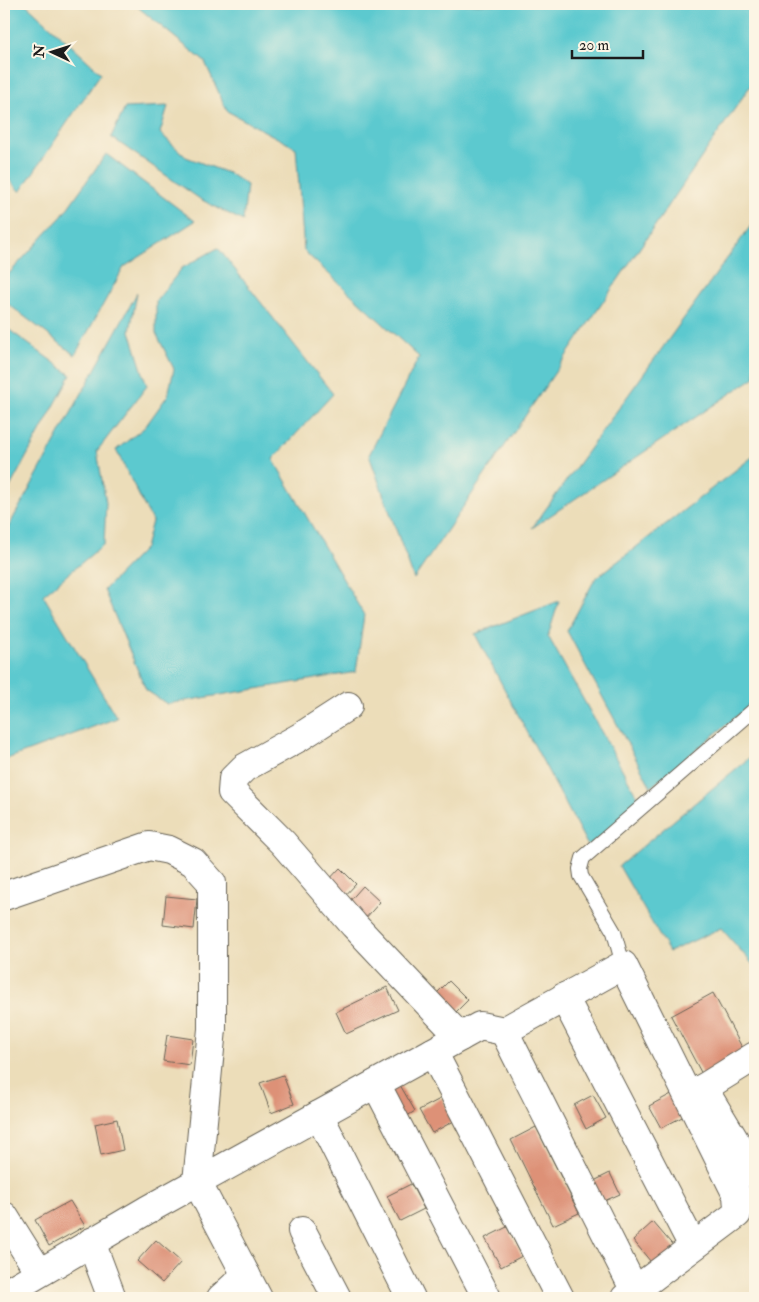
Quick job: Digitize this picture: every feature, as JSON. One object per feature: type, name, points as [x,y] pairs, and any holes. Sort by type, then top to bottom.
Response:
[{"type":"street","points":[[348,706],[300,738],[244,768],[232,780],[232,792],[283,843],[354,925],[460,1037]]},
{"type":"street","points":[[4,896],[150,846],[169,850],[193,862],[212,883],[212,1029],[197,1182],[258,1298]]},
{"type":"street","points":[[4,1294],[38,1272],[197,1182],[480,1026],[504,1031],[624,965],[696,1092],[755,1174]]},
{"type":"street","points":[[564,997],[693,1246]]},
{"type":"street","points":[[504,1031],[630,1295],[737,1214],[737,1196],[696,1092]]},
{"type":"street","points":[[432,1052],[560,1298]]},
{"type":"street","points":[[696,1092],[755,1056]]},
{"type":"street","points":[[376,1084],[487,1298]]},
{"type":"street","points":[[319,1115],[411,1298]]},
{"type":"street","points":[[4,1216],[38,1272]]},
{"type":"street","points":[[302,1230],[337,1298]]},
{"type":"street","points":[[91,1242],[112,1298]]},
{"type":"street","points":[[221,1298],[246,1274]]},
{"type":"lane","points":[[624,965],[614,932],[581,876],[580,869],[583,858],[755,709]]},
{"type":"water","points":[[4,4],[26,4],[101,73],[20,192],[4,174]]},
{"type":"water","points":[[134,4],[755,4],[755,79],[414,579],[369,455],[419,357],[304,251],[296,148],[227,111],[205,62]]},
{"type":"water","points":[[168,106],[160,133],[186,157],[230,174],[247,185],[243,221],[200,199],[111,137],[125,108]]},
{"type":"water","points":[[106,154],[195,221],[124,267],[75,355],[4,301],[4,279],[62,216]]},
{"type":"water","points":[[755,220],[755,377],[532,528]]},
{"type":"water","points":[[218,248],[333,394],[273,459],[364,615],[356,672],[167,704],[146,690],[104,590],[145,548],[152,521],[116,450],[145,427],[168,395],[174,369],[156,333],[156,301],[182,268]]},
{"type":"water","points":[[137,293],[130,331],[147,386],[97,451],[106,503],[104,544],[43,595],[117,718],[4,760],[4,535]]},
{"type":"water","points":[[4,326],[71,375],[4,498]]},
{"type":"water","points":[[755,455],[755,701],[651,787],[567,631],[595,579]]},
{"type":"water","points":[[559,601],[548,636],[642,805],[588,846],[475,634]]},
{"type":"water","points":[[755,753],[755,967],[721,928],[669,952],[619,866]]},
{"type":"building","points":[[340,868],[356,884],[342,899],[326,883]]},
{"type":"building","points":[[363,886],[380,902],[364,920],[347,904]]},
{"type":"building","points":[[166,896],[197,899],[194,929],[163,925]]},
{"type":"building","points":[[449,981],[468,1000],[451,1017],[432,998]]},
{"type":"building","points":[[387,987],[398,1010],[346,1034],[336,1012]]},
{"type":"building","points":[[713,993],[745,1053],[703,1076],[671,1016]]},
{"type":"building","points":[[167,1035],[193,1039],[190,1065],[163,1061]]},
{"type":"building","points":[[283,1075],[294,1104],[271,1113],[260,1083]]},
{"type":"building","points":[[400,1085],[415,1111],[401,1120],[386,1094]]},
{"type":"building","points":[[677,1091],[688,1114],[661,1128],[649,1106]]},
{"type":"building","points":[[593,1095],[606,1118],[586,1129],[574,1105]]},
{"type":"building","points":[[442,1098],[454,1121],[432,1133],[419,1110]]},
{"type":"building","points":[[117,1119],[123,1150],[101,1155],[95,1124]]},
{"type":"building","points":[[536,1127],[579,1213],[553,1225],[511,1140]]},
{"type":"building","points":[[610,1173],[620,1194],[602,1202],[592,1182]]},
{"type":"building","points":[[411,1184],[424,1209],[400,1221],[387,1196]]},
{"type":"building","points":[[70,1201],[85,1226],[49,1246],[35,1220]]},
{"type":"building","points":[[653,1222],[676,1249],[655,1267],[633,1240]]},
{"type":"building","points":[[507,1227],[522,1256],[501,1267],[485,1238]]},
{"type":"building","points":[[156,1240],[181,1262],[162,1283],[137,1261]]}]
